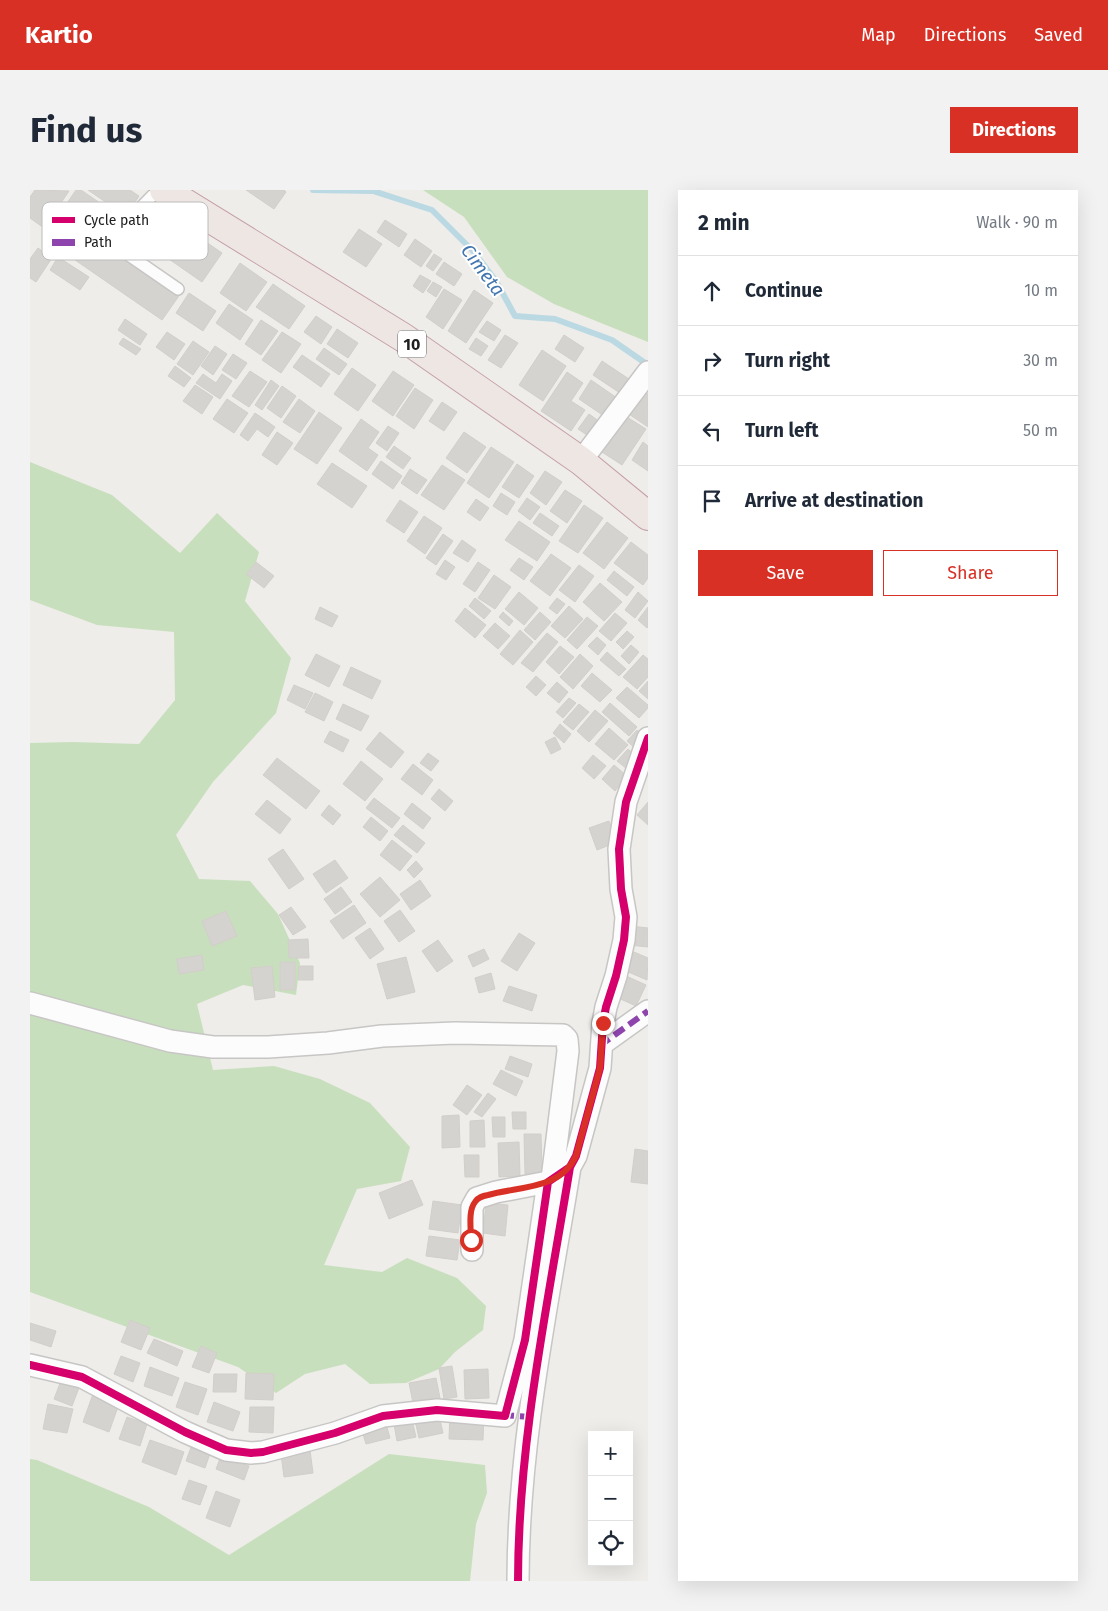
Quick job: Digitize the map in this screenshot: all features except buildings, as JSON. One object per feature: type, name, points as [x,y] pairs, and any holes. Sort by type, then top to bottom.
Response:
[{"type":"highway","name":"10","points":[[164,190],[183,202]]},
{"type":"highway","name":"10","points":[[208,217],[404,338],[581,461],[648,516]]},
{"type":"street","points":[[581,461],[646,375]]},
{"type":"street","points":[[518,1581],[518,1533],[530,1417],[570,1167],[576,1156],[600,1068],[605,1015],[624,940],[626,917],[620,889],[618,849],[626,802],[648,738]]},
{"type":"street","points":[[30,1002],[170,1041],[213,1047],[268,1047],[328,1043],[382,1036],[455,1033],[563,1035],[567,1039],[568,1051],[525,1340],[504,1416],[437,1410],[383,1416],[335,1433],[263,1452],[252,1453],[226,1450],[82,1377],[30,1365]]},
{"type":"street","points":[[602,1044],[648,1011]]},
{"type":"street","points":[[472,1250],[472,1207],[477,1198],[496,1192],[550,1181],[570,1167]]},
{"type":"lane","points":[[146,202],[158,190]]},
{"type":"lane","points":[[136,260],[178,289]]},
{"type":"green space","points":[[423,190],[648,190],[648,342],[554,304],[507,277],[464,217]]},
{"type":"green space","points":[[30,462],[112,495],[180,553],[217,513],[259,552],[245,601],[291,658],[276,713],[213,782],[176,835],[199,879],[250,881],[278,914],[300,963],[296,995],[243,985],[197,1004],[213,1070],[274,1066],[320,1079],[370,1103],[410,1147],[401,1181],[357,1189],[324,1265],[382,1272],[407,1258],[457,1278],[486,1306],[483,1330],[455,1352],[439,1369],[406,1383],[370,1384],[345,1364],[305,1374],[276,1393],[238,1367],[30,1292],[30,743],[139,744],[175,700],[174,632],[97,625],[30,600]]},
{"type":"green space","points":[[389,1454],[485,1465],[487,1493],[476,1524],[470,1581],[30,1581],[30,1459],[37,1460],[149,1507],[229,1555]]},
{"type":"waterway","name":"Cimeta","points":[[313,190],[373,191],[432,210],[473,251],[496,281],[515,316],[555,319],[612,340],[648,365]]},
{"type":"marked path","points":[[602,1047],[602,1044],[648,1011]]},
{"type":"marked path","points":[[502,1415],[530,1417]]},
{"type":"cycle path","points":[[518,1581],[523,1477],[544,1321],[570,1167],[576,1156],[600,1068],[603,1023],[624,940],[626,917],[621,889],[619,849],[626,802],[648,738]]},
{"type":"cycle path","points":[[30,1365],[82,1377],[185,1432],[226,1450],[251,1453],[263,1452],[335,1433],[383,1416],[437,1410],[505,1416],[525,1340],[548,1182],[570,1167]]},
{"type":"route","points":[[471,1240],[472,1207],[477,1198],[496,1192],[548,1182],[570,1167],[576,1156],[600,1068],[603,1023]]}]
